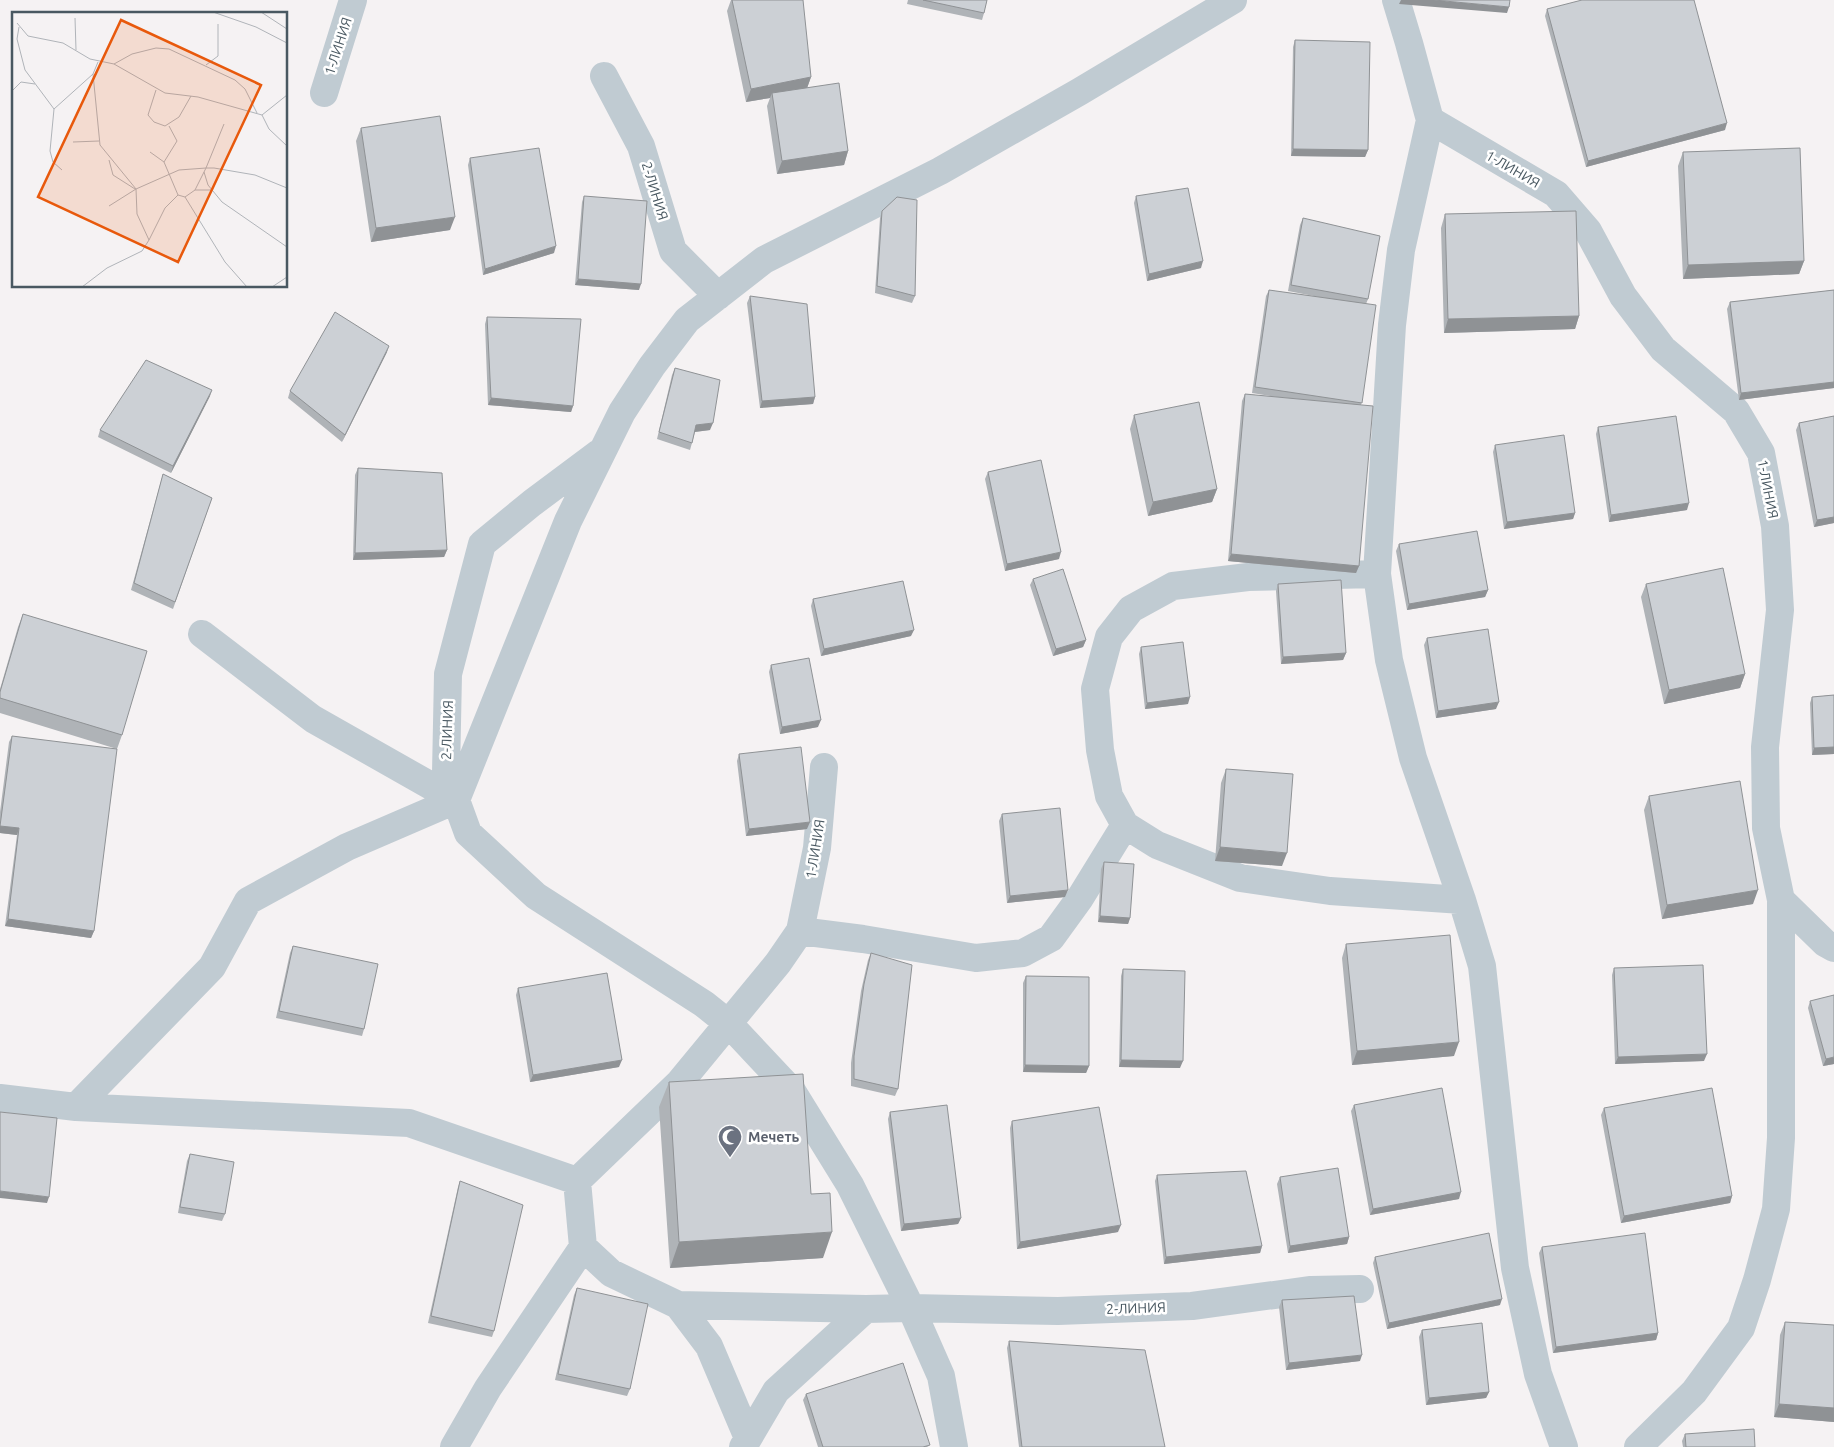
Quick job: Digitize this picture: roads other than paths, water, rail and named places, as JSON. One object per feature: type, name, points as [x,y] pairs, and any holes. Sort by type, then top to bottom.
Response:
[{"type":"street","name":"1-ЛИНИЯ","points":[[324,93],[353,0]]},
{"type":"street","points":[[76,1107],[212,967],[248,901],[346,847],[456,800],[568,521],[622,412],[687,320],[764,260],[940,171],[1079,92],[1233,0]]},
{"type":"street","points":[[1396,0],[1430,120],[1401,250],[1392,325],[1377,574],[1389,660],[1413,758],[1462,900],[1482,966],[1516,1268],[1538,1374],[1564,1447]]},
{"type":"street","name":"2-ЛИНИЯ","points":[[604,76],[641,146],[673,250],[718,296]]},
{"type":"street","name":"1-ЛИНИЯ","points":[[1430,120],[1556,194],[1588,231],[1623,296],[1663,349],[1736,411],[1761,453],[1775,526],[1780,610],[1765,747],[1766,828],[1780,900],[1781,1138],[1776,1209],[1757,1280],[1741,1328],[1694,1392],[1638,1447]]},
{"type":"street","name":"2-ЛИНИЯ","points":[[605,449],[532,503],[482,544],[448,674],[446,773],[468,833],[536,896],[704,1004],[729,1024],[792,1090],[850,1185],[911,1308],[941,1376],[954,1447]]},
{"type":"street","points":[[1377,574],[1248,577],[1173,586],[1132,609],[1109,637],[1095,689],[1100,750],[1109,796],[1125,825],[1157,845],[1240,878],[1330,891],[1462,900]]},
{"type":"street","points":[[202,634],[313,719],[456,800]]},
{"type":"street","name":"1-ЛИНИЯ","points":[[800,931],[817,848],[824,768]]},
{"type":"street","points":[[577,1181],[680,1082],[778,963],[800,931],[863,939],[976,958],[1023,953],[1051,938],[1080,898],[1125,825]]},
{"type":"street","points":[[1780,900],[1826,943],[1834,948]]},
{"type":"street","points":[[0,1098],[76,1107],[409,1123],[577,1181]]},
{"type":"street","points":[[454,1447],[488,1388],[583,1247],[577,1181]]},
{"type":"street","points":[[583,1247],[612,1273],[678,1305],[709,1346],[746,1443]]},
{"type":"street","name":"2-ЛИНИЯ","points":[[678,1305],[1058,1311],[1192,1306],[1311,1290],[1360,1289]]},
{"type":"street","points":[[746,1443],[776,1391],[866,1309]]},
{"type":"place","name":"Мечеть","points":[[730,1158]]}]
